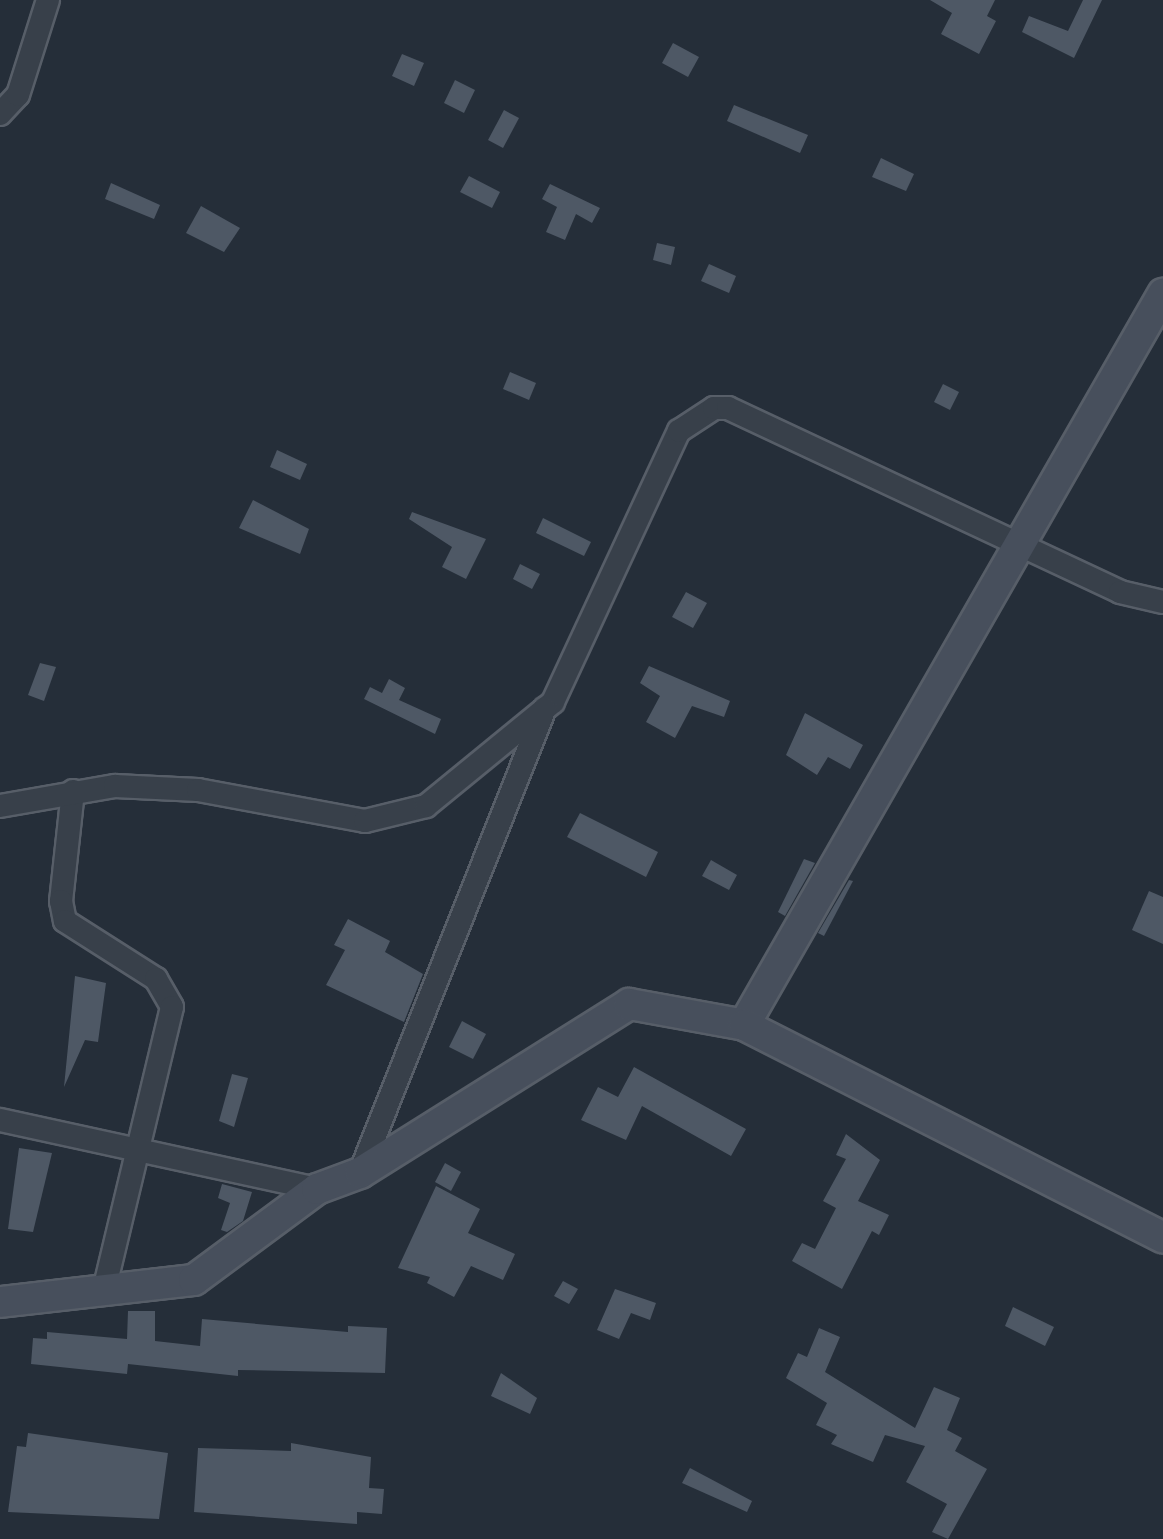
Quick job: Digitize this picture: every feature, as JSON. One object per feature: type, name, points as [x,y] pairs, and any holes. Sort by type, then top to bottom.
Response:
[{"type":"street","points":[[0,114],[18,95],[48,0]]},
{"type":"street","points":[[744,1026],[1163,294]]},
{"type":"street","points":[[360,1173],[545,709],[680,431],[700,412],[728,408],[1018,547],[1120,592],[1163,602]]},
{"type":"street","points":[[0,806],[73,791],[198,790],[365,821],[397,818],[439,797],[545,709]]},
{"type":"street","points":[[73,791],[61,902],[65,922],[156,979],[172,1007],[104,1287]]},
{"type":"street","points":[[0,1302],[104,1287],[194,1280],[317,1190],[360,1173],[629,1004],[744,1026],[1163,1238]]},
{"type":"street","points":[[0,1120],[317,1190]]},
{"type":"building","points":[[930,0],[995,0],[987,16],[996,21],[979,54],[941,34],[952,13]]},
{"type":"building","points":[[1083,0],[1102,0],[1074,58],[1022,32],[1029,16],[1068,31]]},
{"type":"building","points":[[673,43],[699,57],[688,77],[662,63]]},
{"type":"building","points":[[402,54],[424,63],[414,86],[392,76]]},
{"type":"building","points":[[455,80],[475,90],[464,113],[444,103]]},
{"type":"building","points":[[734,105],[808,135],[800,153],[727,121]]},
{"type":"building","points":[[504,110],[519,118],[503,148],[488,140]]},
{"type":"building","points":[[881,158],[914,174],[906,191],[872,177]]},
{"type":"building","points":[[469,176],[500,192],[492,208],[460,192]]},
{"type":"building","points":[[111,183],[160,205],[154,219],[105,199]]},
{"type":"building","points":[[550,184],[600,208],[592,223],[576,214],[565,240],[546,232],[557,207],[542,199]]},
{"type":"building","points":[[201,206],[240,228],[224,252],[186,233]]},
{"type":"building","points":[[657,243],[675,247],[671,265],[653,260]]},
{"type":"building","points":[[709,264],[736,276],[729,293],[701,281]]},
{"type":"building","points":[[510,372],[536,383],[529,400],[503,389]]},
{"type":"building","points":[[943,384],[959,392],[950,410],[934,402]]},
{"type":"building","points":[[277,450],[307,464],[300,480],[270,467]]},
{"type":"building","points":[[253,500],[309,529],[300,554],[239,528]]},
{"type":"building","points":[[412,512],[486,539],[466,579],[442,567],[452,547],[409,519]]},
{"type":"building","points":[[543,518],[591,542],[584,556],[536,533]]},
{"type":"building","points":[[520,564],[540,574],[532,589],[513,579]]},
{"type":"building","points":[[686,592],[707,603],[693,628],[672,617]]},
{"type":"building","points":[[40,663],[56,667],[44,701],[28,695]]},
{"type":"building","points":[[649,666],[730,701],[724,717],[692,706],[675,738],[646,722],[660,696],[640,683]]},
{"type":"building","points":[[389,679],[405,688],[399,700],[441,719],[435,734],[364,699],[370,687],[382,693]]},
{"type":"building","points":[[805,713],[863,745],[850,769],[828,757],[817,775],[786,755]]},
{"type":"building","points":[[580,813],[658,852],[646,877],[567,837]]},
{"type":"building","points":[[804,859],[815,863],[785,916],[778,912]]},
{"type":"building","points":[[711,860],[737,875],[729,890],[702,876]]},
{"type":"building","points":[[849,880],[853,881],[824,936],[818,933]]},
{"type":"building","points":[[1149,891],[1163,897],[1163,944],[1132,930]]},
{"type":"building","points":[[348,919],[390,941],[385,952],[423,974],[404,1022],[326,985],[345,950],[334,945]]},
{"type":"building","points":[[75,976],[106,983],[98,1042],[85,1040],[64,1087]]},
{"type":"building","points":[[462,1021],[486,1034],[473,1059],[449,1047]]},
{"type":"building","points":[[634,1067],[746,1129],[731,1156],[642,1106],[626,1140],[581,1120],[598,1087],[618,1097]]},
{"type":"building","points":[[232,1074],[248,1078],[234,1127],[219,1121]]},
{"type":"building","points":[[846,1134],[880,1160],[858,1201],[889,1215],[879,1235],[872,1231],[842,1289],[792,1261],[802,1243],[815,1249],[836,1208],[823,1201],[846,1159],[836,1155]]},
{"type":"building","points":[[19,1148],[52,1153],[33,1232],[8,1229]]},
{"type":"building","points":[[445,1163],[461,1172],[451,1191],[435,1182]]},
{"type":"building","points":[[222,1184],[252,1192],[243,1221],[227,1232],[221,1230],[230,1203],[218,1198]]},
{"type":"building","points":[[436,1186],[480,1209],[468,1233],[515,1254],[503,1280],[471,1266],[454,1297],[427,1283],[430,1277],[398,1268]]},
{"type":"building","points":[[563,1281],[578,1289],[569,1304],[554,1296]]},
{"type":"building","points":[[615,1289],[656,1303],[650,1320],[631,1313],[619,1339],[597,1330]]},
{"type":"building","points":[[1013,1307],[1054,1327],[1045,1346],[1005,1326]]},
{"type":"building","points":[[128,1311],[155,1311],[155,1341],[200,1346],[202,1319],[348,1332],[348,1326],[387,1328],[385,1373],[238,1370],[238,1376],[128,1364],[127,1374],[31,1364],[33,1338],[47,1339],[47,1332],[127,1339]]},
{"type":"building","points":[[819,1328],[840,1337],[825,1372],[915,1428],[934,1387],[960,1398],[947,1430],[962,1438],[955,1451],[987,1469],[948,1539],[932,1532],[947,1504],[906,1482],[925,1446],[885,1435],[873,1462],[831,1444],[837,1435],[816,1425],[827,1403],[786,1378],[798,1353],[807,1357]]},
{"type":"building","points":[[501,1373],[537,1398],[530,1414],[491,1396]]},
{"type":"building","points":[[28,1433],[168,1453],[159,1519],[8,1512],[17,1446],[26,1447]]},
{"type":"building","points":[[291,1443],[371,1457],[369,1488],[384,1489],[382,1514],[357,1512],[357,1524],[194,1512],[198,1448],[291,1451]]},
{"type":"building","points":[[690,1468],[752,1501],[747,1512],[682,1483]]}]
